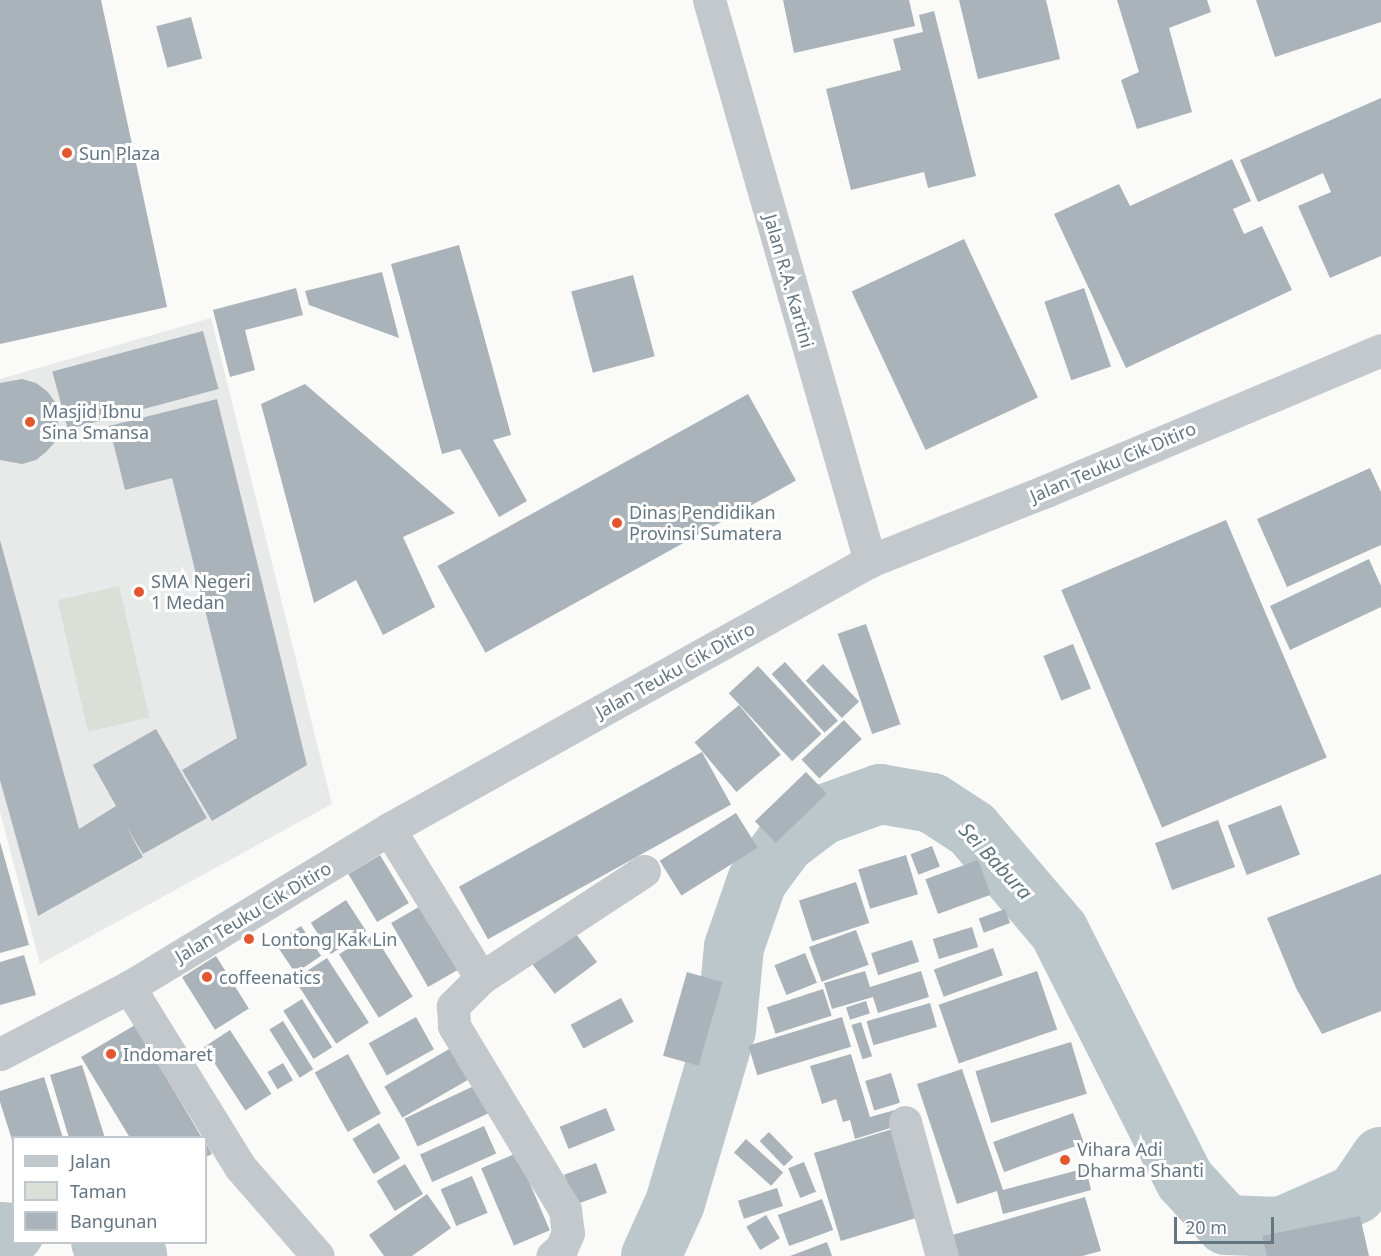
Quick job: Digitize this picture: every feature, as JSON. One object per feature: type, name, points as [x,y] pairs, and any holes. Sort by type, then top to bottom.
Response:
[{"type":"street","name":"Jalan R.A. Kartini","points":[[709,0],[870,561]]},
{"type":"street","name":"Jalan Teuku Cik Ditiro","points":[[0,1054],[129,987],[389,829],[870,561],[1046,491],[1381,350]]},
{"type":"street","points":[[389,829],[481,978]]},
{"type":"street","points":[[552,1256],[561,1249],[568,1233],[565,1210],[453,1026],[453,1006],[481,978],[644,870]]},
{"type":"street","points":[[129,987],[240,1167],[318,1256]]},
{"type":"street","points":[[905,1122],[942,1256]]},
{"type":"shaded area","name":"SMA Negeri 1 Medan","points":[[211,318],[332,804],[40,964],[0,812],[0,379]]},
{"type":"green space","points":[[119,586],[149,718],[88,732],[58,600]]},
{"type":"building","name":"Sun Plaza","points":[[0,0],[101,0],[167,307],[0,344]]},
{"type":"building","points":[[783,0],[909,0],[915,26],[794,53]]},
{"type":"building","points":[[959,0],[1046,0],[1060,59],[978,79]]},
{"type":"building","points":[[1117,0],[1207,0],[1211,12],[1169,28],[1192,112],[1137,129],[1121,80],[1139,72]]},
{"type":"building","points":[[1256,0],[1381,0],[1381,22],[1275,57]]},
{"type":"building","points":[[934,11],[976,176],[928,188],[924,172],[851,190],[826,89],[901,70],[893,39],[923,32],[919,15]]},
{"type":"building","points":[[191,17],[202,59],[167,68],[156,26]]},
{"type":"building","points":[[1381,98],[1381,256],[1330,278],[1298,206],[1331,192],[1323,173],[1258,202],[1240,160]]},
{"type":"building","points":[[1232,159],[1251,201],[1233,209],[1244,234],[1262,226],[1292,290],[1126,368],[1054,214],[1119,184],[1130,206]]},
{"type":"building","points":[[964,239],[1038,398],[926,450],[852,291]]},
{"type":"building","points":[[459,245],[511,435],[493,440],[527,501],[499,517],[460,449],[442,454],[391,264]]},
{"type":"building","points":[[382,272],[399,338],[309,305],[305,291]]},
{"type":"building","points":[[633,275],[655,356],[593,373],[571,292]]},
{"type":"building","points":[[296,288],[303,315],[245,330],[255,370],[230,377],[213,310]]},
{"type":"building","points":[[1084,288],[1111,366],[1071,380],[1044,302]]},
{"type":"building","points":[[203,331],[219,389],[68,429],[52,371]]},
{"type":"building","name":"Masjid Ibnu Sina Smansa","points":[[22,379],[36,383],[47,391],[55,402],[59,429],[55,442],[46,452],[36,460],[22,464],[0,460],[0,383]]},
{"type":"building","points":[[305,384],[455,513],[403,537],[435,607],[383,635],[356,580],[314,603],[261,404]]},
{"type":"building","name":"Dinas Pendidikan Provinsi Sumatera","points":[[748,394],[796,481],[486,653],[438,566]]},
{"type":"building","points":[[217,399],[307,765],[212,821],[182,770],[237,738],[172,478],[125,490],[109,426]]},
{"type":"building","points":[[1370,468],[1381,492],[1381,545],[1287,587],[1257,519]]},
{"type":"building","points":[[1226,520],[1327,757],[1162,827],[1061,590]]},
{"type":"building","points":[[0,540],[79,829],[116,806],[93,765],[156,729],[207,818],[143,854],[126,826],[143,857],[38,916],[0,780]]},
{"type":"building","points":[[1369,559],[1381,586],[1381,607],[1290,650],[1270,606]]},
{"type":"building","points":[[866,624],[901,724],[872,734],[838,634]]},
{"type":"building","points":[[1073,644],[1091,689],[1061,700],[1043,656]]},
{"type":"building","points":[[785,662],[838,721],[824,733],[772,674]]},
{"type":"building","points":[[823,664],[859,701],[842,718],[806,681]]},
{"type":"building","points":[[758,666],[821,734],[792,761],[729,693]]},
{"type":"building","points":[[739,705],[781,755],[736,792],[695,742]]},
{"type":"building","points":[[844,720],[862,739],[819,779],[802,760]]},
{"type":"building","points":[[702,752],[731,804],[488,939],[459,887]]},
{"type":"building","points":[[806,772],[827,794],[776,843],[755,821]]},
{"type":"building","points":[[1281,805],[1300,854],[1247,875],[1228,825]]},
{"type":"building","points":[[736,813],[758,848],[681,895],[660,861]]},
{"type":"building","points":[[1218,820],[1235,867],[1172,890],[1155,843]]},
{"type":"building","points":[[0,842],[29,945],[0,953]]},
{"type":"building","points":[[932,846],[940,867],[918,875],[911,854]]},
{"type":"building","points":[[380,855],[409,903],[377,922],[348,874]]},
{"type":"building","points":[[906,855],[918,894],[870,909],[858,870]]},
{"type":"building","points":[[978,860],[991,895],[938,914],[925,879]]},
{"type":"building","points":[[1381,874],[1381,1011],[1322,1034],[1296,988],[1267,918]]},
{"type":"building","points":[[856,882],[869,923],[812,941],[799,901]]},
{"type":"building","points":[[346,900],[366,931],[331,954],[311,923]]},
{"type":"building","points":[[424,904],[461,968],[428,987],[391,923]]},
{"type":"building","points":[[1005,909],[1010,923],[984,933],[979,919]]},
{"type":"building","points":[[301,926],[321,956],[295,973],[275,943]]},
{"type":"building","points":[[972,927],[978,947],[939,959],[933,939]]},
{"type":"building","points":[[573,930],[597,962],[555,994],[531,962]]},
{"type":"building","points":[[856,930],[869,965],[822,982],[809,947]]},
{"type":"building","points":[[373,933],[413,997],[379,1018],[339,954]]},
{"type":"building","points":[[912,940],[919,962],[878,975],[871,953]]},
{"type":"building","points":[[993,948],[1003,975],[944,997],[934,970]]},
{"type":"building","points":[[805,953],[817,983],[786,995],[774,965]]},
{"type":"building","points":[[24,955],[36,995],[0,1005],[0,962]]},
{"type":"building","points":[[216,956],[249,1009],[215,1030],[182,977]]},
{"type":"building","points":[[327,958],[369,1023],[336,1044],[294,979]]},
{"type":"building","points":[[865,971],[870,987],[921,971],[929,997],[878,1013],[873,997],[832,1009],[824,983]]},
{"type":"building","points":[[1037,971],[1057,1030],[959,1063],[939,1005]]},
{"type":"building","points":[[687,972],[723,982],[699,1066],[663,1056]]},
{"type":"building","points":[[823,989],[832,1016],[776,1034],[767,1007]]},
{"type":"building","points":[[621,998],[634,1022],[583,1049],[571,1025]]},
{"type":"building","points":[[302,999],[332,1047],[314,1059],[283,1011]]},
{"type":"building","points":[[866,1001],[870,1013],[850,1020],[846,1007]]},
{"type":"building","points":[[930,1003],[937,1027],[873,1045],[867,1021]]},
{"type":"building","points":[[416,1017],[434,1049],[387,1076],[369,1043]]},
{"type":"building","points":[[842,1017],[851,1047],[757,1075],[748,1046]]},
{"type":"building","points":[[283,1021],[313,1069],[300,1078],[269,1029]]},
{"type":"building","points":[[861,1022],[872,1056],[863,1059],[851,1025]]},
{"type":"building","points":[[135,1025],[201,1136],[129,1136],[81,1057]]},
{"type":"building","points":[[230,1030],[271,1094],[245,1111],[204,1047]]},
{"type":"building","points":[[1071,1042],[1087,1094],[991,1123],[975,1071]]},
{"type":"building","points":[[451,1048],[469,1079],[402,1118],[384,1086]]},
{"type":"building","points":[[348,1054],[381,1113],[348,1132],[315,1072]]},
{"type":"building","points":[[851,1054],[870,1117],[895,1110],[900,1125],[855,1139],[850,1120],[843,1122],[836,1099],[822,1104],[810,1066]]},
{"type":"building","points":[[283,1063],[293,1080],[277,1089],[267,1072]]},
{"type":"building","points":[[82,1065],[104,1136],[68,1136],[50,1075]]},
{"type":"building","points":[[962,1069],[1003,1190],[1086,1168],[1091,1190],[1003,1214],[997,1191],[957,1204],[917,1084]]},
{"type":"building","points":[[891,1073],[900,1103],[874,1111],[865,1081]]},
{"type":"building","points":[[44,1077],[62,1136],[12,1136],[12,1140],[0,1102],[0,1091]]},
{"type":"building","points":[[476,1085],[489,1113],[418,1146],[404,1118]]},
{"type":"building","points":[[606,1108],[615,1130],[569,1149],[560,1127]]},
{"type":"building","points":[[1073,1113],[1084,1143],[1004,1172],[993,1142]]},
{"type":"building","points":[[379,1123],[400,1158],[374,1174],[352,1139]]},
{"type":"building","points":[[484,1126],[496,1153],[432,1182],[420,1154]]},
{"type":"building","points":[[899,1127],[926,1215],[841,1241],[814,1153]]},
{"type":"building","points":[[769,1132],[793,1157],[784,1166],[760,1141]]},
{"type":"building","points":[[746,1139],[783,1172],[771,1186],[734,1152]]},
{"type":"building","points":[[207,1145],[212,1154],[207,1156]]},
{"type":"building","points":[[517,1153],[550,1230],[514,1246],[481,1168]]},
{"type":"building","points":[[804,1162],[816,1192],[800,1198],[788,1168]]},
{"type":"building","points":[[596,1163],[607,1193],[575,1205],[564,1175]]},
{"type":"building","points":[[405,1164],[423,1194],[395,1211],[377,1181]]},
{"type":"building","points":[[472,1176],[488,1213],[456,1226],[441,1189]]},
{"type":"building","points":[[777,1188],[783,1206],[744,1219],[738,1201]]},
{"type":"building","points":[[427,1194],[451,1228],[412,1256],[384,1256],[369,1235]]},
{"type":"building","points":[[1085,1197],[1101,1251],[1082,1256],[958,1256],[952,1235]]},
{"type":"building","points":[[822,1199],[833,1230],[789,1246],[778,1215]]},
{"type":"building","points":[[766,1215],[780,1238],[760,1250],[746,1227]]},
{"type":"building","points":[[1360,1216],[1369,1256],[1267,1256],[1262,1236]]},
{"type":"building","points":[[827,1242],[832,1256],[790,1256]]},
{"type":"waterway","name":"Sei Babura","points":[[651,1256],[675,1203],[726,1030],[734,947],[757,881],[785,843],[822,815],[880,794],[932,803],[972,829],[1059,931],[1185,1180],[1226,1225],[1281,1227],[1356,1194],[1381,1157]]},
{"type":"waterway","name":"Sei Babura","points":[[0,1232],[12,1233]]},
{"type":"waterway","name":"Sei Babura","points":[[106,1244],[137,1256]]},
{"type":"place","name":"Sun Plaza","points":[[67,153]]},
{"type":"place","name":"Masjid Ibnu Sina Smansa","points":[[30,422]]},
{"type":"place","name":"Dinas Pendidikan Provinsi Sumatera","points":[[617,523]]},
{"type":"place","name":"SMA Negeri 1 Medan","points":[[139,592]]},
{"type":"place","name":"Lontong Kak Lin","points":[[249,939]]},
{"type":"place","name":"coffeenatics","points":[[207,977]]},
{"type":"place","name":"Indomaret","points":[[111,1054]]},
{"type":"place","name":"Vihara Adi Dharma Shanti","points":[[1065,1160]]}]
